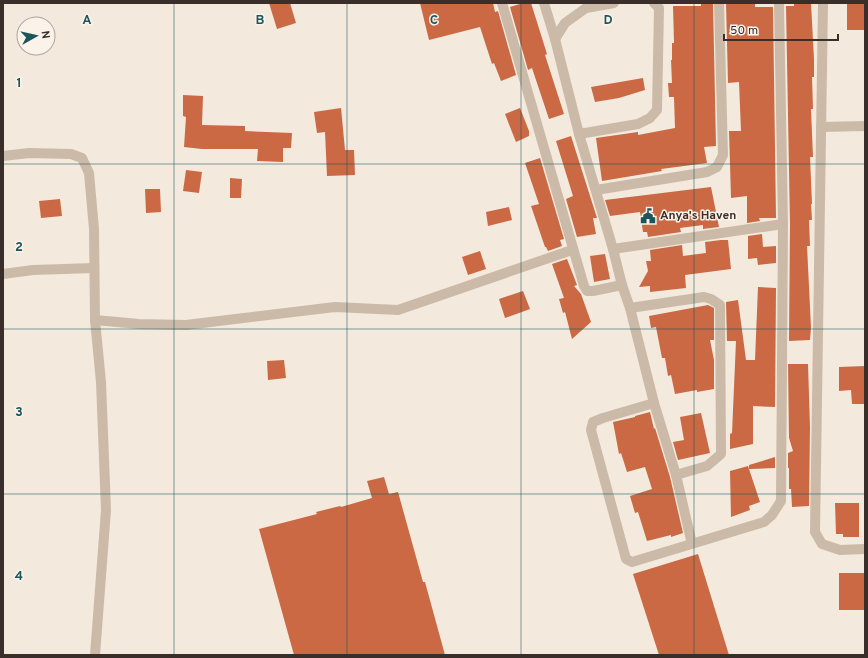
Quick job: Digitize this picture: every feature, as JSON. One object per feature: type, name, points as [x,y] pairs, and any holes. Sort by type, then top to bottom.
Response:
[{"type":"street","points":[[502,3],[572,250],[584,286],[587,291],[593,291],[622,285]]},
{"type":"street","points":[[544,3],[555,39],[579,134],[613,249],[622,285],[630,308],[654,403],[676,475],[692,544]]},
{"type":"street","points":[[555,39],[565,23],[586,8],[614,3]]},
{"type":"street","points":[[579,134],[638,124],[650,118],[657,110],[659,8],[654,3]]},
{"type":"street","points":[[596,190],[707,172],[718,167],[723,155],[719,3]]},
{"type":"street","points":[[654,403],[593,422],[591,430],[626,559],[632,562],[764,522],[781,501],[783,224],[779,3]]},
{"type":"street","points":[[823,3],[815,532],[822,544],[840,550],[865,549]]},
{"type":"street","points":[[821,127],[865,126]]},
{"type":"street","points":[[3,156],[29,154],[71,154],[82,158],[88,173],[94,229],[95,320],[101,382],[106,510],[95,655]]},
{"type":"street","points":[[613,249],[783,224]]},
{"type":"street","points":[[95,320],[138,324],[186,325],[335,308],[398,310],[572,250]]},
{"type":"street","points":[[3,274],[33,270],[94,268]]},
{"type":"street","points":[[630,308],[704,297],[711,299],[720,305],[722,454],[707,466],[676,475]]},
{"type":"building","points":[[269,3],[290,3],[296,23],[277,29]]},
{"type":"building","points":[[420,3],[493,3],[495,12],[498,11],[516,75],[501,81],[494,63],[492,64],[480,27],[429,40]]},
{"type":"building","points":[[523,3],[531,3],[547,54],[545,55],[564,114],[549,119],[532,68],[528,70],[510,7]]},
{"type":"building","points":[[701,3],[713,3],[716,146],[704,147],[707,163],[661,169],[662,171],[602,181],[596,138],[638,132],[638,135],[675,128],[674,97],[669,97],[668,83],[672,83],[671,60],[672,43],[674,43],[673,6],[701,6]]},
{"type":"building","points":[[726,3],[755,3],[755,7],[773,7],[776,218],[759,218],[760,221],[747,223],[747,196],[731,198],[729,131],[741,131],[739,82],[728,83]]},
{"type":"building","points":[[794,3],[811,3],[814,59],[814,77],[812,77],[813,109],[811,109],[813,157],[810,157],[812,220],[809,220],[810,246],[807,246],[811,327],[810,340],[789,341],[790,224],[786,6],[794,6]]},
{"type":"building","points":[[847,3],[865,3],[865,30],[847,30]]},
{"type":"building","points":[[643,78],[645,90],[619,98],[595,102],[591,87]]},
{"type":"building","points":[[183,95],[203,96],[202,125],[245,126],[245,131],[292,133],[291,148],[283,148],[283,162],[257,161],[258,149],[202,149],[184,147],[186,117],[183,116]]},
{"type":"building","points":[[341,108],[345,150],[354,150],[355,175],[327,176],[325,132],[317,133],[314,112]]},
{"type":"building","points":[[520,108],[529,131],[529,136],[516,142],[505,114]]},
{"type":"building","points":[[571,136],[597,218],[593,218],[596,234],[577,237],[566,199],[573,196],[556,141]]},
{"type":"building","points":[[540,158],[564,239],[560,240],[562,246],[548,251],[545,247],[531,206],[539,204],[525,163]]},
{"type":"building","points":[[186,170],[202,172],[199,193],[183,191]]},
{"type":"building","points":[[230,178],[242,179],[241,198],[230,198]]},
{"type":"building","points":[[711,187],[719,227],[703,229],[703,225],[680,228],[681,232],[648,237],[647,232],[643,232],[640,212],[610,216],[605,200]]},
{"type":"building","points":[[145,189],[160,189],[161,212],[146,213]]},
{"type":"building","points":[[60,199],[62,216],[41,218],[39,201]]},
{"type":"building","points":[[509,207],[512,220],[488,226],[486,212]]},
{"type":"building","points":[[762,234],[763,247],[776,246],[776,263],[758,265],[757,258],[748,259],[748,236]]},
{"type":"building","points":[[728,240],[731,269],[685,275],[686,288],[650,292],[650,286],[639,287],[648,271],[646,261],[651,261],[650,250],[682,245],[683,256],[706,253],[705,242]]},
{"type":"building","points":[[480,251],[486,269],[468,275],[462,257]]},
{"type":"building","points":[[605,254],[610,279],[594,282],[590,256]]},
{"type":"building","points":[[567,259],[577,285],[574,286],[581,294],[591,322],[572,339],[565,312],[563,313],[559,299],[564,298],[552,264]]},
{"type":"building","points":[[758,287],[776,288],[775,407],[753,406],[753,444],[730,449],[736,341],[727,341],[726,302],[738,300],[746,360],[755,360]]},
{"type":"building","points":[[523,291],[530,309],[505,318],[499,299]]},
{"type":"building","points":[[708,305],[714,308],[714,340],[710,340],[714,360],[714,389],[675,394],[671,375],[668,376],[665,358],[662,358],[656,327],[651,328],[649,316]]},
{"type":"building","points":[[284,360],[286,378],[268,380],[267,361]]},
{"type":"building","points":[[788,364],[808,364],[810,427],[809,506],[792,507],[791,489],[789,489],[788,453],[793,451],[789,438]]},
{"type":"building","points":[[865,366],[865,404],[852,404],[851,390],[839,391],[839,367]]},
{"type":"building","points":[[650,412],[670,477],[683,533],[671,537],[671,535],[647,541],[638,512],[635,513],[630,496],[652,489],[645,467],[627,472],[621,453],[619,454],[613,422]]},
{"type":"building","points":[[701,413],[710,453],[678,460],[673,442],[684,440],[680,417]]},
{"type":"building","points":[[775,457],[775,468],[749,469],[749,465]]},
{"type":"building","points":[[748,466],[760,502],[749,506],[750,510],[731,517],[730,471]]},
{"type":"building","points":[[384,477],[389,494],[398,492],[445,655],[294,655],[259,529],[317,514],[316,512],[341,507],[372,498],[367,481]]},
{"type":"building","points":[[835,503],[859,503],[859,537],[843,537],[843,534],[836,534]]},
{"type":"building","points":[[698,554],[729,655],[659,655],[633,574]]},
{"type":"building","points":[[839,573],[865,573],[865,610],[839,610]]},
{"type":"place","name":"Anya's Haven","points":[[648,216]]}]
